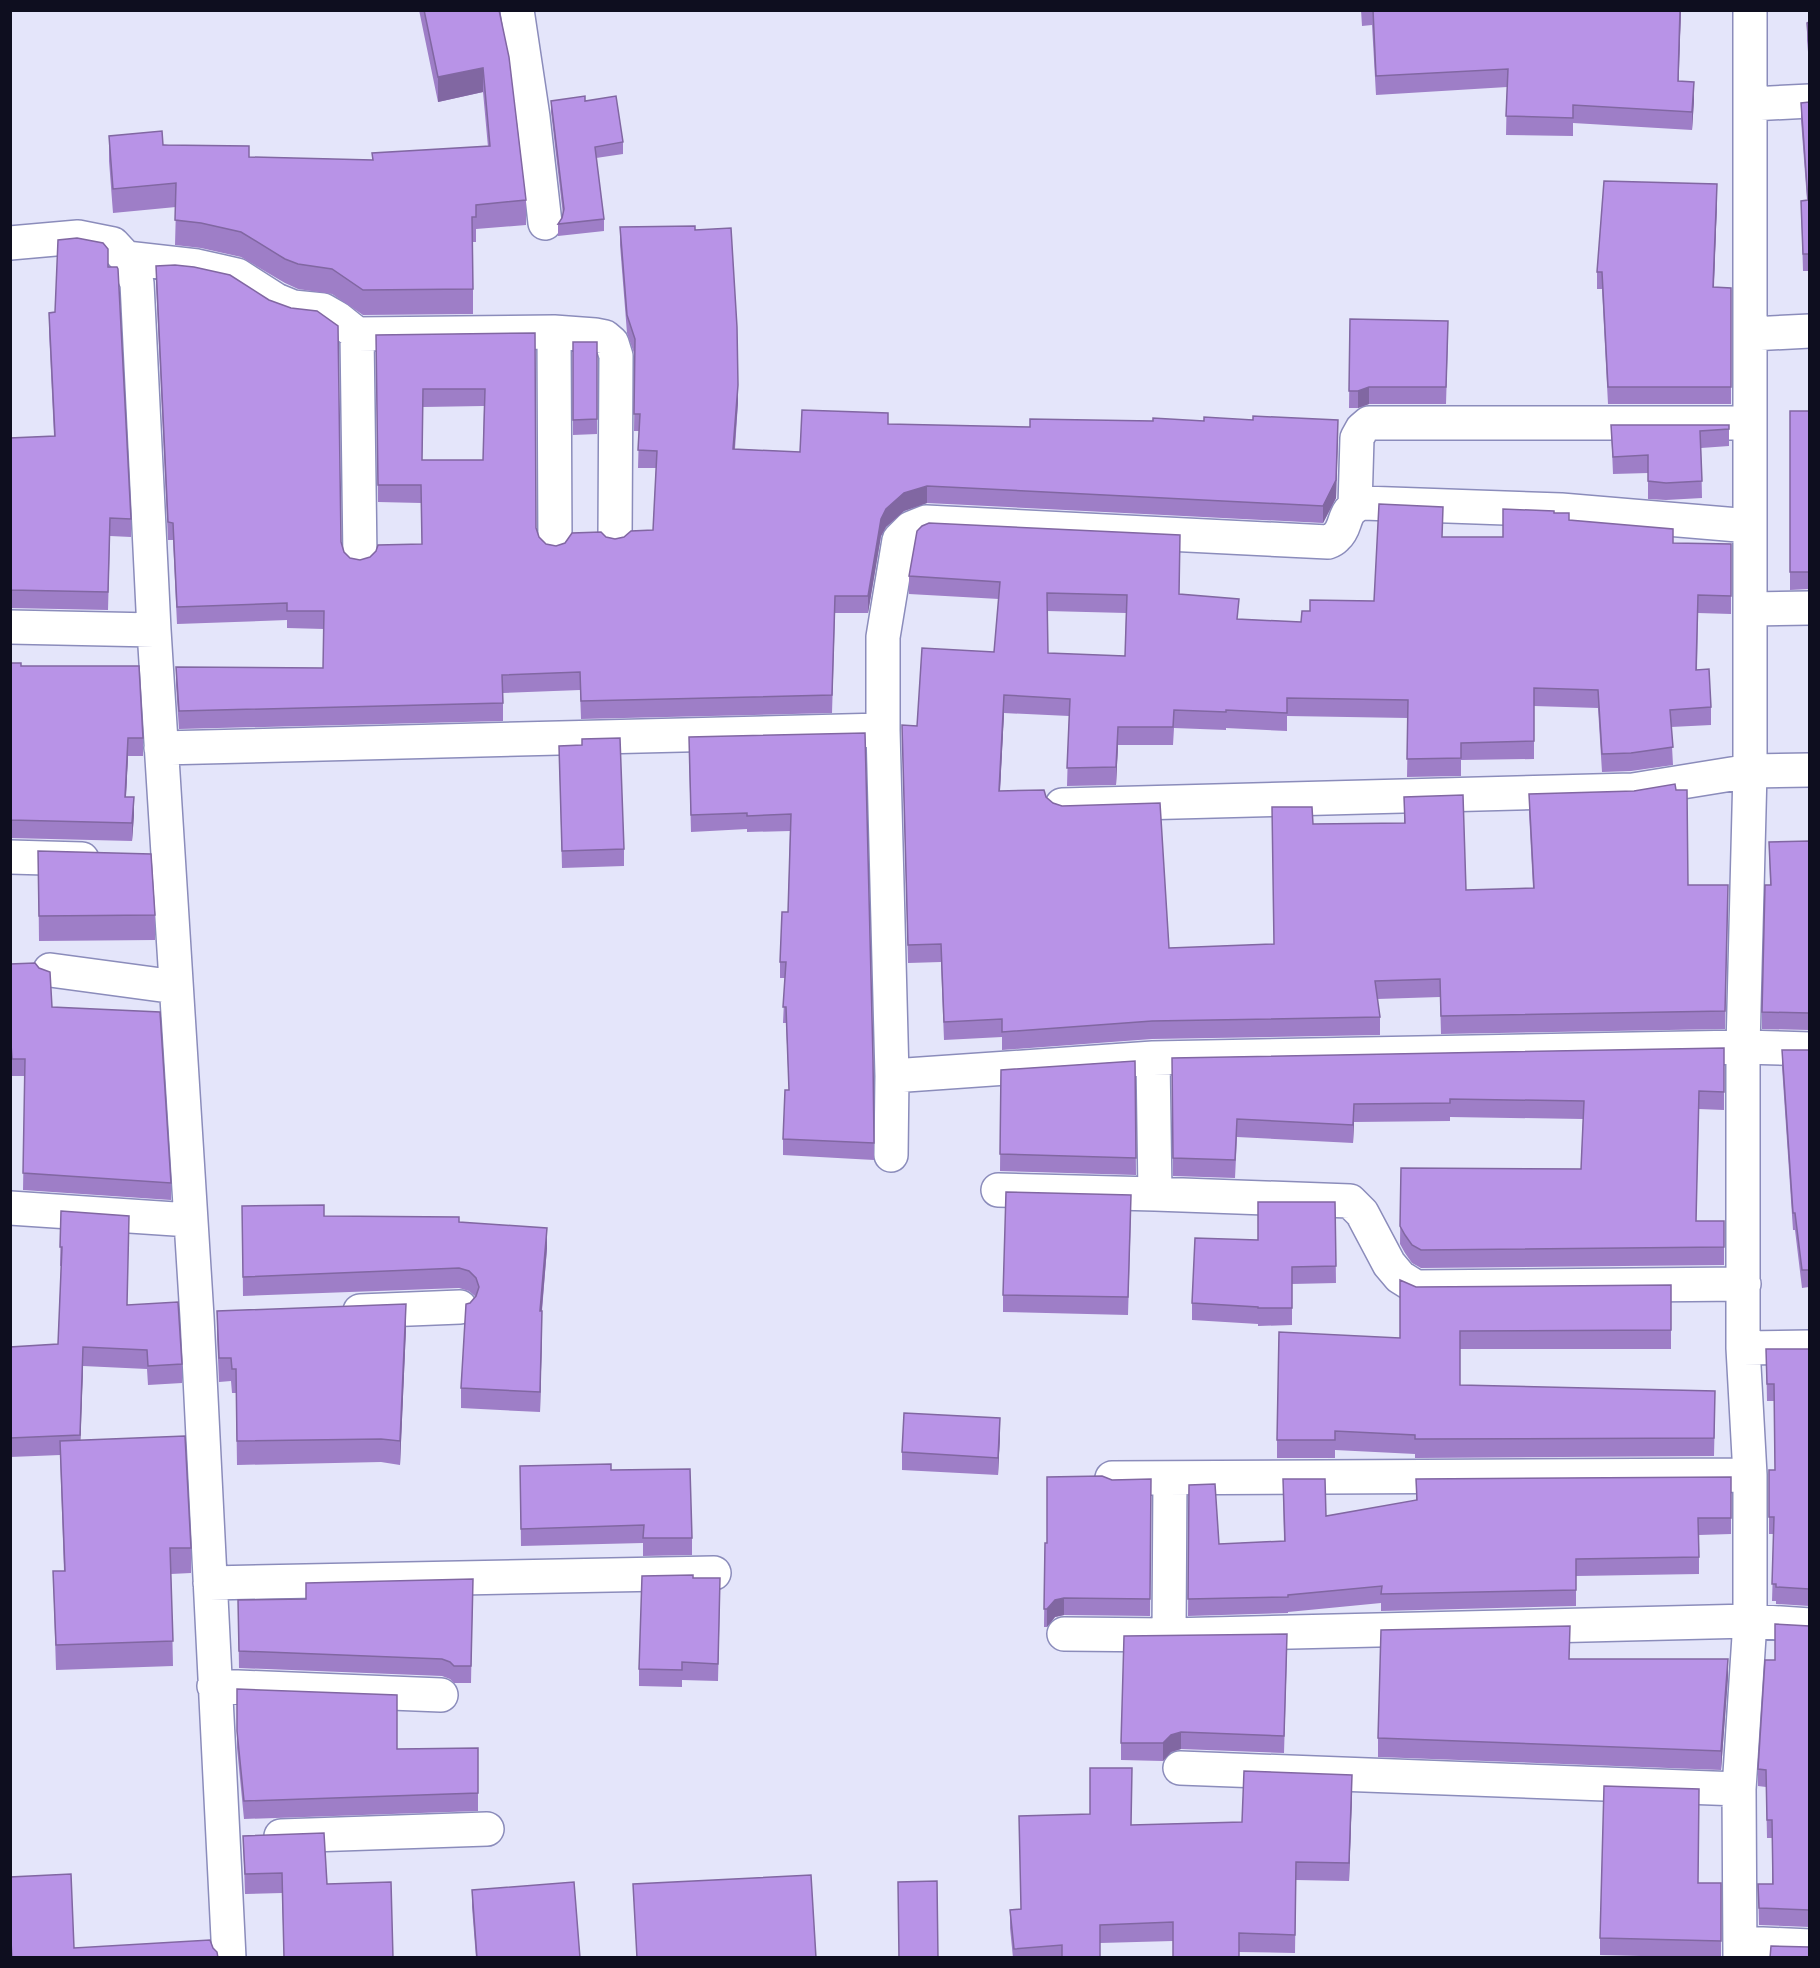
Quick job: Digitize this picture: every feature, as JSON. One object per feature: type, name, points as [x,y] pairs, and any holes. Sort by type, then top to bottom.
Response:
[{"type":"street","points":[[517,10],[533,117],[545,223]]},
{"type":"street","points":[[1750,10],[1750,771],[1743,1047],[1743,1348],[1750,1475],[1750,1621],[1739,1789],[1740,1950],[1809,1946]]},
{"type":"street","points":[[1751,104],[1809,101]]},
{"type":"street","points":[[10,243],[78,237],[113,244],[126,258],[137,283],[154,630],[190,1220],[208,1316],[210,1583],[229,1958]]},
{"type":"street","points":[[126,258],[197,266],[237,275],[276,300],[293,307],[323,310],[357,334],[554,332],[605,337],[612,344],[616,356],[615,538]]},
{"type":"street","points":[[1751,334],[1809,331]]},
{"type":"street","points":[[554,332],[555,545]]},
{"type":"street","points":[[357,334],[360,559]]},
{"type":"street","points":[[1355,506],[1356,438],[1369,423],[1750,423]]},
{"type":"street","points":[[891,1155],[892,1076],[883,729],[883,637],[899,540],[911,528],[926,522],[1328,542],[1338,536],[1348,513],[1355,506],[1363,503],[1561,510],[1750,526]]},
{"type":"street","points":[[1750,609],[1809,608]]},
{"type":"street","points":[[10,627],[154,630]]},
{"type":"street","points":[[161,748],[883,729]]},
{"type":"street","points":[[1062,805],[1633,790],[1750,771],[1809,770]]},
{"type":"street","points":[[10,857],[168,861]]},
{"type":"street","points":[[50,970],[176,987]]},
{"type":"street","points":[[892,1076],[1153,1058],[1743,1047],[1809,1049]]},
{"type":"street","points":[[1153,1058],[1155,1194]]},
{"type":"street","points":[[998,1190],[1350,1201],[1362,1212],[1389,1264],[1400,1277],[1416,1287],[1744,1284]]},
{"type":"street","points":[[10,1208],[190,1220]]},
{"type":"street","points":[[328,1312],[460,1307]]},
{"type":"street","points":[[1743,1348],[1809,1347]]},
{"type":"street","points":[[1113,1478],[1750,1475]]},
{"type":"street","points":[[1169,1635],[1170,1478]]},
{"type":"street","points":[[210,1583],[714,1573]]},
{"type":"street","points":[[1064,1634],[1169,1635],[1750,1621],[1809,1625]]},
{"type":"street","points":[[214,1686],[441,1695]]},
{"type":"street","points":[[1180,1768],[1739,1789]]},
{"type":"street","points":[[222,1838],[487,1829]]},
{"type":"building","points":[[424,10],[499,10],[509,57],[526,200],[476,205],[476,217],[472,217],[473,289],[363,290],[332,269],[298,264],[285,259],[241,232],[175,220],[176,183],[113,189],[109,136],[162,131],[163,145],[249,146],[249,157],[373,160],[372,153],[490,146],[483,68],[438,77]]},
{"type":"building","points":[[1373,10],[1680,10],[1678,81],[1694,82],[1692,112],[1573,105],[1573,118],[1506,116],[1508,69],[1376,76]]},
{"type":"building","points":[[1809,22],[1809,47],[1807,23]]},
{"type":"building","points":[[585,96],[585,101],[616,96],[623,142],[595,147],[604,219],[558,224],[564,209],[551,101]]},
{"type":"building","points":[[1809,102],[1809,254],[1803,254],[1801,201],[1808,200],[1801,103]]},
{"type":"building","points":[[1604,181],[1717,184],[1713,287],[1731,288],[1731,387],[1608,387],[1602,272],[1597,272]]},
{"type":"building","points":[[695,226],[695,230],[731,228],[738,385],[733,449],[800,452],[802,410],[888,413],[888,424],[1030,427],[1030,419],[1153,421],[1153,418],[1204,421],[1204,417],[1253,420],[1253,416],[1338,420],[1336,480],[1323,506],[927,486],[904,493],[886,509],[881,519],[868,596],[835,596],[832,695],[581,701],[580,672],[502,675],[503,703],[179,711],[176,667],[323,668],[324,611],[287,611],[287,603],[177,607],[173,523],[168,522],[156,266],[194,267],[230,275],[269,300],[291,308],[317,311],[338,326],[341,542],[344,552],[350,558],[360,560],[370,557],[378,545],[422,544],[421,485],[378,485],[376,335],[535,333],[536,528],[539,537],[546,544],[556,546],[565,543],[572,533],[601,532],[606,537],[615,539],[624,537],[631,531],[653,530],[657,451],[638,450],[640,414],[634,414],[635,339],[627,315],[620,227]],"holes":[[[423,389],[485,389],[483,460],[422,460]]]},
{"type":"building","points":[[77,238],[103,243],[108,249],[108,267],[118,269],[131,519],[110,518],[108,592],[10,590],[10,438],[55,436],[49,313],[55,312],[58,240]]},
{"type":"building","points":[[1350,319],[1448,321],[1446,387],[1369,387],[1349,391]]},
{"type":"building","points":[[573,342],[597,342],[597,419],[573,420]]},
{"type":"building","points":[[1790,411],[1809,411],[1809,572],[1790,572]]},
{"type":"building","points":[[1611,425],[1729,425],[1729,429],[1700,431],[1702,481],[1666,483],[1648,481],[1648,455],[1613,457]]},
{"type":"building","points":[[1379,504],[1443,507],[1442,537],[1503,537],[1503,509],[1554,511],[1554,513],[1569,513],[1569,520],[1673,529],[1673,543],[1731,544],[1731,596],[1698,595],[1696,670],[1709,669],[1711,707],[1670,710],[1673,747],[1631,753],[1602,754],[1598,690],[1534,688],[1534,741],[1461,743],[1461,758],[1407,759],[1408,700],[1287,698],[1287,713],[1174,710],[1173,727],[1118,727],[1116,767],[1067,768],[1070,699],[1004,695],[999,791],[1044,790],[1046,797],[1062,806],[1160,803],[1169,948],[1274,944],[1272,807],[1312,807],[1313,824],[1405,823],[1404,797],[1463,795],[1466,890],[1534,888],[1529,794],[1634,791],[1675,784],[1676,790],[1687,790],[1688,885],[1728,885],[1725,1011],[1441,1016],[1440,979],[1375,981],[1380,1017],[1152,1021],[1002,1032],[1002,1019],[944,1022],[941,944],[908,945],[902,725],[917,726],[922,648],[994,652],[1000,582],[909,576],[917,531],[922,526],[929,523],[1180,535],[1179,594],[1239,599],[1237,619],[1301,622],[1302,611],[1310,611],[1310,600],[1374,601]],"holes":[[[1047,593],[1127,595],[1125,656],[1048,653]]]},
{"type":"building","points":[[10,663],[21,663],[21,666],[139,666],[143,738],[128,738],[125,797],[134,797],[132,823],[10,820]]},
{"type":"building","points":[[865,733],[874,1143],[783,1139],[785,1090],[789,1090],[786,1007],[783,1007],[786,962],[780,962],[782,912],[788,912],[791,814],[691,815],[689,737]]},
{"type":"building","points":[[620,738],[624,849],[562,851],[559,746],[582,745],[582,739]]},
{"type":"building","points":[[1809,841],[1809,1013],[1762,1012],[1765,885],[1771,885],[1769,842]]},
{"type":"building","points":[[38,851],[151,854],[155,915],[39,916]]},
{"type":"building","points":[[35,963],[39,968],[50,972],[52,1007],[160,1012],[171,1183],[23,1173],[25,1059],[12,1059],[10,964]]},
{"type":"building","points":[[1724,1048],[1724,1092],[1699,1091],[1696,1221],[1724,1221],[1724,1247],[1421,1250],[1412,1245],[1400,1226],[1401,1168],[1581,1169],[1584,1101],[1450,1099],[1450,1103],[1354,1104],[1353,1125],[1237,1119],[1235,1160],[1173,1158],[1172,1058]]},
{"type":"building","points":[[1782,1050],[1809,1050],[1809,1270],[1802,1270],[1795,1213],[1793,1213]]},
{"type":"building","points":[[1135,1061],[1136,1158],[1000,1154],[1001,1070]]},
{"type":"building","points":[[1006,1192],[1131,1195],[1128,1297],[1003,1295]]},
{"type":"building","points":[[1258,1202],[1335,1202],[1336,1266],[1292,1267],[1292,1308],[1192,1303],[1195,1238],[1258,1240]]},
{"type":"building","points":[[324,1205],[324,1216],[459,1217],[459,1222],[547,1228],[540,1311],[542,1311],[540,1392],[461,1388],[466,1304],[476,1296],[479,1287],[476,1278],[469,1271],[459,1268],[243,1277],[242,1206]]},
{"type":"building","points":[[61,1211],[129,1216],[127,1305],[178,1302],[182,1364],[148,1366],[147,1350],[83,1347],[80,1435],[10,1438],[10,1347],[58,1344],[62,1247],[60,1247]]},
{"type":"building","points":[[1400,1280],[1416,1287],[1671,1285],[1671,1330],[1460,1331],[1460,1385],[1715,1391],[1714,1438],[1415,1439],[1415,1435],[1335,1431],[1335,1440],[1277,1440],[1279,1332],[1400,1338]]},
{"type":"building","points":[[406,1304],[400,1441],[381,1439],[237,1441],[236,1369],[232,1369],[231,1358],[219,1358],[217,1311]]},
{"type":"building","points":[[1766,1349],[1809,1349],[1809,1589],[1776,1587],[1776,1584],[1772,1584],[1774,1517],[1769,1517],[1769,1470],[1775,1470],[1774,1384],[1767,1384]]},
{"type":"building","points":[[904,1413],[1000,1418],[998,1458],[902,1452]]},
{"type":"building","points":[[185,1436],[191,1548],[170,1548],[173,1641],[56,1645],[53,1571],[65,1571],[60,1441]]},
{"type":"building","points":[[611,1464],[611,1470],[690,1469],[692,1538],[643,1538],[644,1525],[521,1529],[520,1466]]},
{"type":"building","points":[[1102,1476],[1112,1480],[1151,1479],[1150,1599],[1064,1598],[1055,1600],[1047,1609],[1044,1609],[1047,1477]]},
{"type":"building","points":[[1731,1477],[1731,1518],[1698,1518],[1699,1557],[1576,1559],[1576,1590],[1381,1594],[1382,1586],[1288,1595],[1288,1597],[1188,1599],[1189,1485],[1215,1484],[1219,1544],[1285,1541],[1283,1479],[1325,1479],[1326,1516],[1417,1500],[1416,1479]]},
{"type":"building","points":[[693,1575],[693,1578],[720,1578],[718,1664],[682,1662],[682,1670],[639,1669],[642,1576]]},
{"type":"building","points":[[473,1579],[471,1666],[454,1666],[442,1659],[239,1651],[238,1600],[306,1599],[306,1583]]},
{"type":"building","points":[[1775,1624],[1809,1626],[1809,1910],[1759,1908],[1758,1884],[1773,1884],[1772,1820],[1767,1820],[1766,1770],[1758,1769],[1765,1660],[1775,1660]]},
{"type":"building","points":[[1570,1626],[1569,1659],[1728,1659],[1721,1751],[1378,1738],[1381,1630]]},
{"type":"building","points":[[1287,1634],[1284,1736],[1181,1732],[1171,1735],[1163,1743],[1121,1743],[1124,1636]]},
{"type":"building","points":[[237,1689],[397,1695],[397,1749],[478,1748],[478,1793],[244,1801],[237,1731]]},
{"type":"building","points":[[1090,1768],[1132,1768],[1131,1825],[1242,1822],[1244,1771],[1352,1775],[1349,1863],[1296,1862],[1295,1935],[1239,1933],[1239,1958],[1173,1958],[1173,1922],[1100,1925],[1100,1958],[1062,1958],[1062,1945],[1014,1949],[1010,1910],[1021,1909],[1019,1816],[1090,1814]]},
{"type":"building","points":[[1604,1786],[1699,1789],[1698,1883],[1721,1883],[1721,1941],[1600,1938]]},
{"type":"building","points":[[324,1833],[327,1884],[391,1882],[393,1958],[284,1958],[282,1873],[245,1874],[243,1836]]},
{"type":"building","points":[[71,1874],[74,1948],[210,1940],[218,1958],[12,1958],[10,1877]]},
{"type":"building","points":[[811,1875],[816,1958],[637,1958],[633,1884]]},
{"type":"building","points":[[937,1881],[938,1958],[899,1958],[898,1882]]},
{"type":"building","points":[[574,1882],[580,1958],[477,1958],[472,1890]]},
{"type":"building","points":[[1771,1946],[1809,1947],[1809,1958],[1770,1958]]}]
